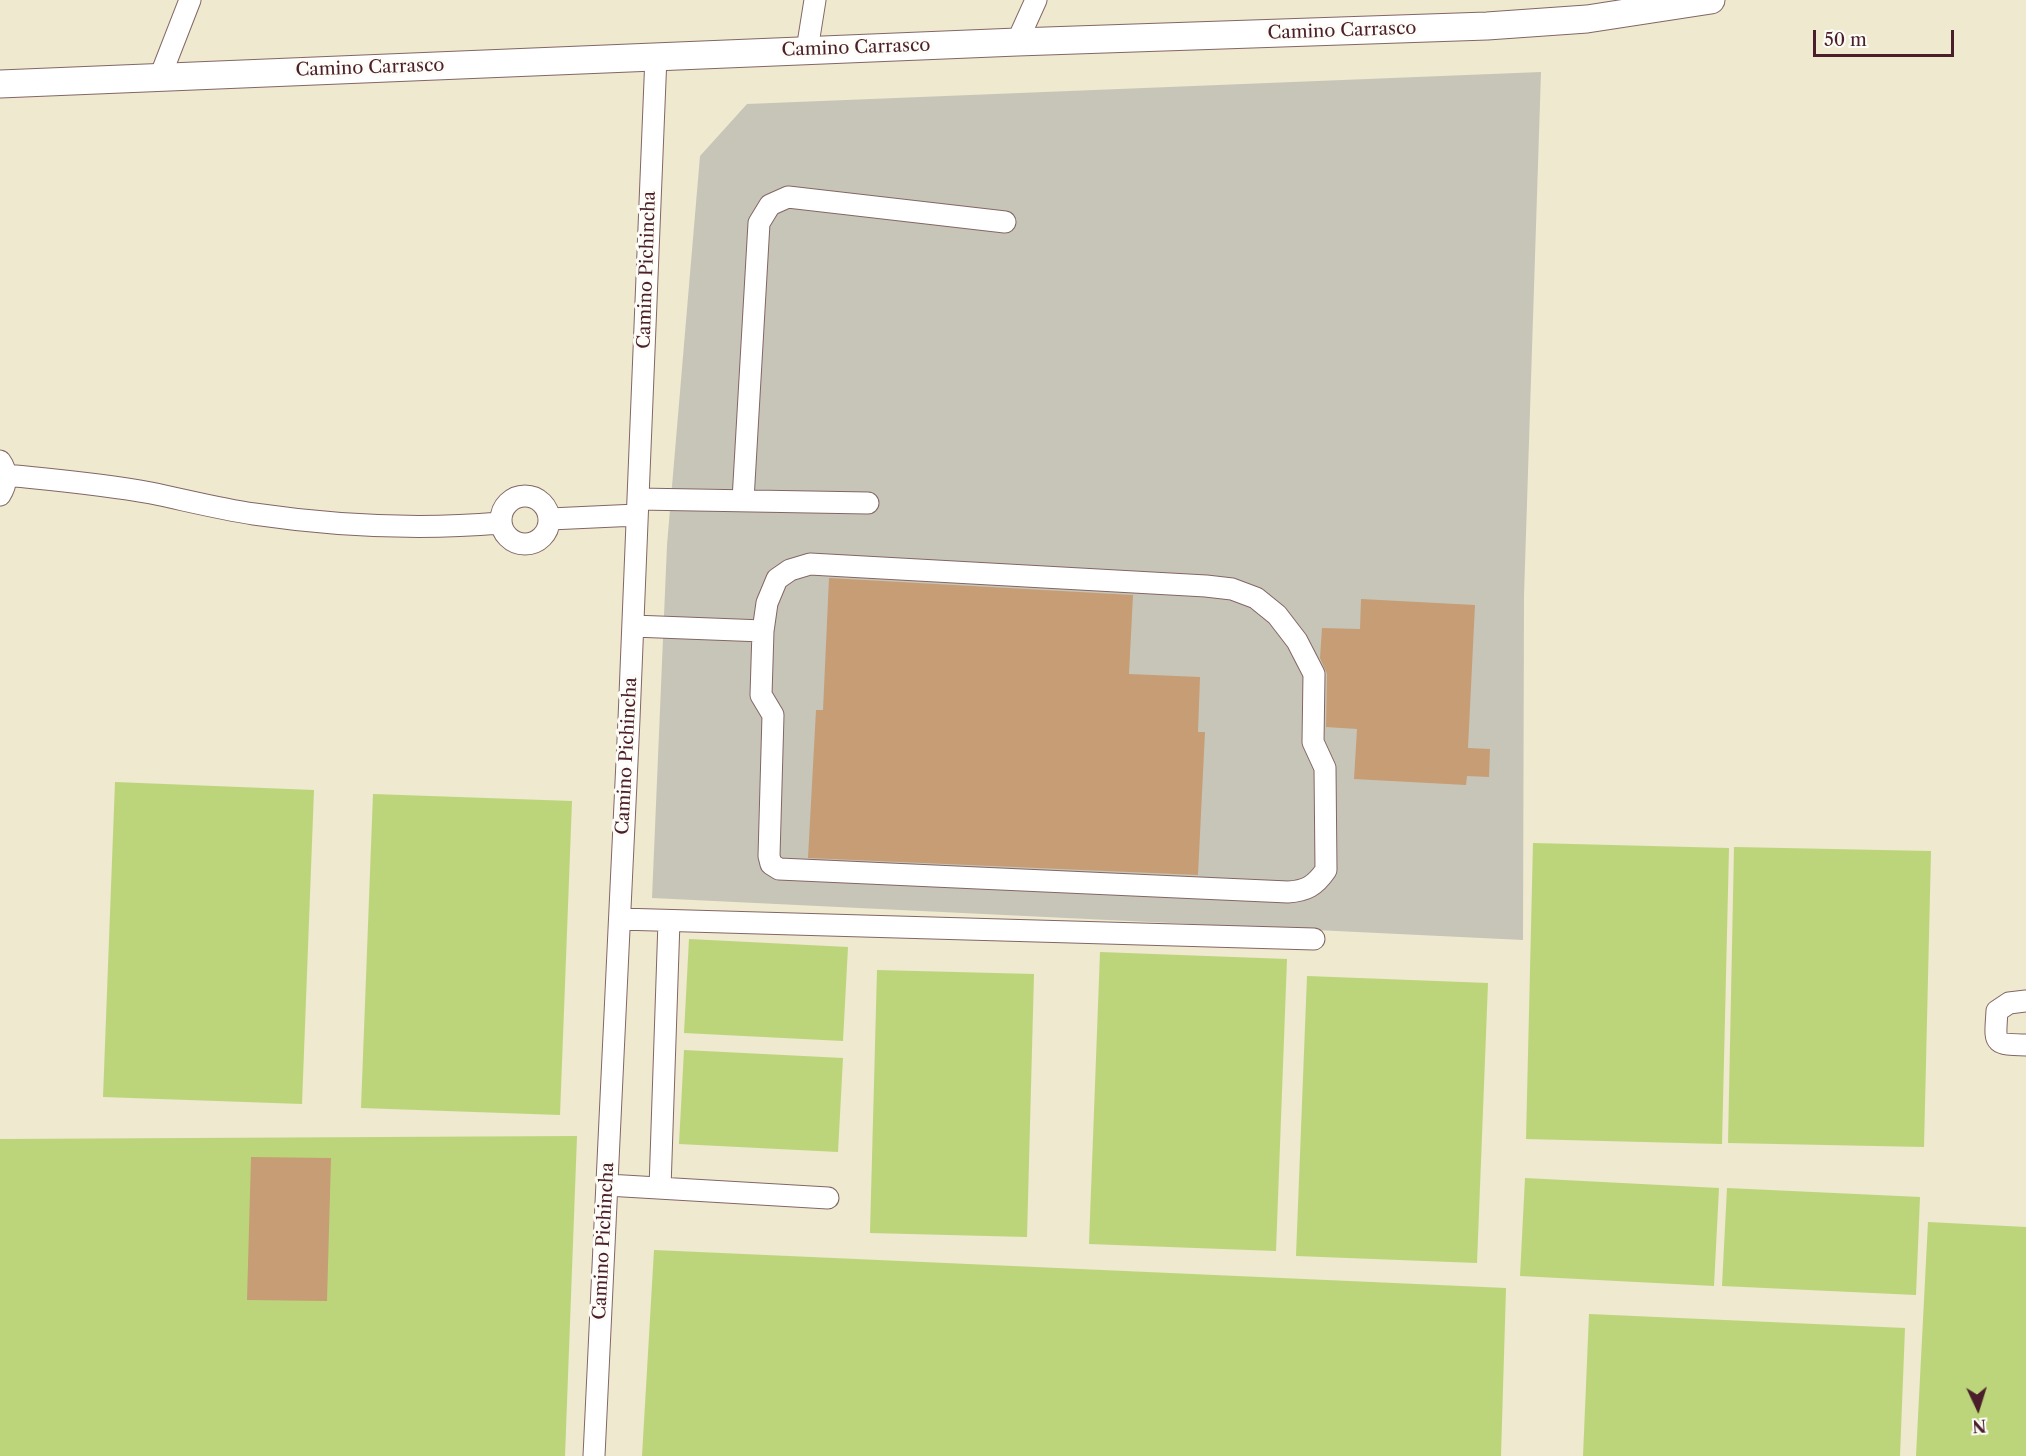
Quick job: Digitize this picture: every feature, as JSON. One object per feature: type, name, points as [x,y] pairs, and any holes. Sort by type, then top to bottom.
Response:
[{"type":"main road","name":"Camino Carrasco","points":[[0,84],[807,50],[1488,26],[1587,19],[1711,0]]},
{"type":"street","points":[[160,77],[190,0]]},
{"type":"street","points":[[807,50],[815,0]]},
{"type":"street","points":[[1017,42],[1036,0]]},
{"type":"street","name":"Camino Pichincha","points":[[594,1456],[633,626],[656,56]]},
{"type":"street","points":[[743,500],[759,224],[770,205],[788,197],[1005,222]]},
{"type":"street","points":[[0,495],[5,485],[3,468],[150,493],[252,514],[396,528],[500,523]]},
{"type":"street","points":[[531,496],[545,504],[550,519],[547,534],[535,543],[520,545],[507,537],[500,523],[503,507],[515,497],[531,496]]},
{"type":"street","points":[[550,519],[637,507],[743,500],[868,503]]},
{"type":"street","points":[[810,564],[1206,586],[1232,589],[1256,598],[1277,615],[1297,640],[1314,674],[1313,742],[1325,768],[1326,870],[1312,886],[1302,891],[1288,892],[779,869],[771,864],[769,856],[773,715],[761,695],[763,631],[767,603],[777,579],[790,570],[810,564]]},
{"type":"street","points":[[633,626],[763,631]]},
{"type":"street","points":[[620,919],[1314,939]]},
{"type":"street","points":[[660,1188],[669,921]]},
{"type":"street","points":[[2026,1001],[2010,1003],[1997,1011],[1996,1037],[1997,1041],[2002,1044],[2026,1045]]},
{"type":"street","points":[[607,1185],[828,1198]]},
{"type":"shaded area","points":[[1541,72],[1524,595],[1523,940],[652,898],[667,545],[700,156],[747,104]]},
{"type":"green space","points":[[115,782],[314,790],[302,1104],[103,1097]]},
{"type":"green space","points":[[373,794],[572,801],[560,1115],[361,1108]]},
{"type":"green space","points":[[1533,843],[1729,848],[1722,1144],[1526,1139]]},
{"type":"green space","points":[[1734,847],[1931,851],[1924,1147],[1728,1143]]},
{"type":"green space","points":[[689,939],[848,947],[843,1041],[684,1033]]},
{"type":"green space","points":[[1100,952],[1287,959],[1276,1251],[1089,1244]]},
{"type":"green space","points":[[877,970],[1034,974],[1027,1237],[870,1233]]},
{"type":"green space","points":[[1307,976],[1488,983],[1477,1263],[1296,1256]]},
{"type":"green space","points":[[684,1050],[843,1058],[838,1152],[679,1144]]},
{"type":"green space","points":[[577,1136],[565,1456],[0,1456],[0,1139]]},
{"type":"green space","points":[[1525,1178],[1719,1188],[1714,1286],[1520,1276]]},
{"type":"green space","points":[[1727,1188],[1920,1197],[1916,1295],[1722,1286]]},
{"type":"green space","points":[[1928,1222],[2026,1227],[2026,1456],[1916,1456]]},
{"type":"green space","points":[[654,1250],[1506,1288],[1501,1456],[642,1456]]},
{"type":"green space","points":[[1589,1314],[1905,1328],[1900,1456],[1583,1456]]},
{"type":"building","points":[[829,578],[1133,595],[1129,674],[1200,677],[1198,732],[1205,732],[1198,875],[808,858],[816,710],[823,710]]},
{"type":"building","points":[[1361,599],[1475,605],[1468,748],[1490,749],[1489,777],[1467,776],[1466,785],[1354,779],[1357,729],[1326,727],[1327,674],[1320,658],[1322,628],[1360,629]]},
{"type":"building","points":[[251,1157],[331,1158],[327,1301],[247,1300]]}]
